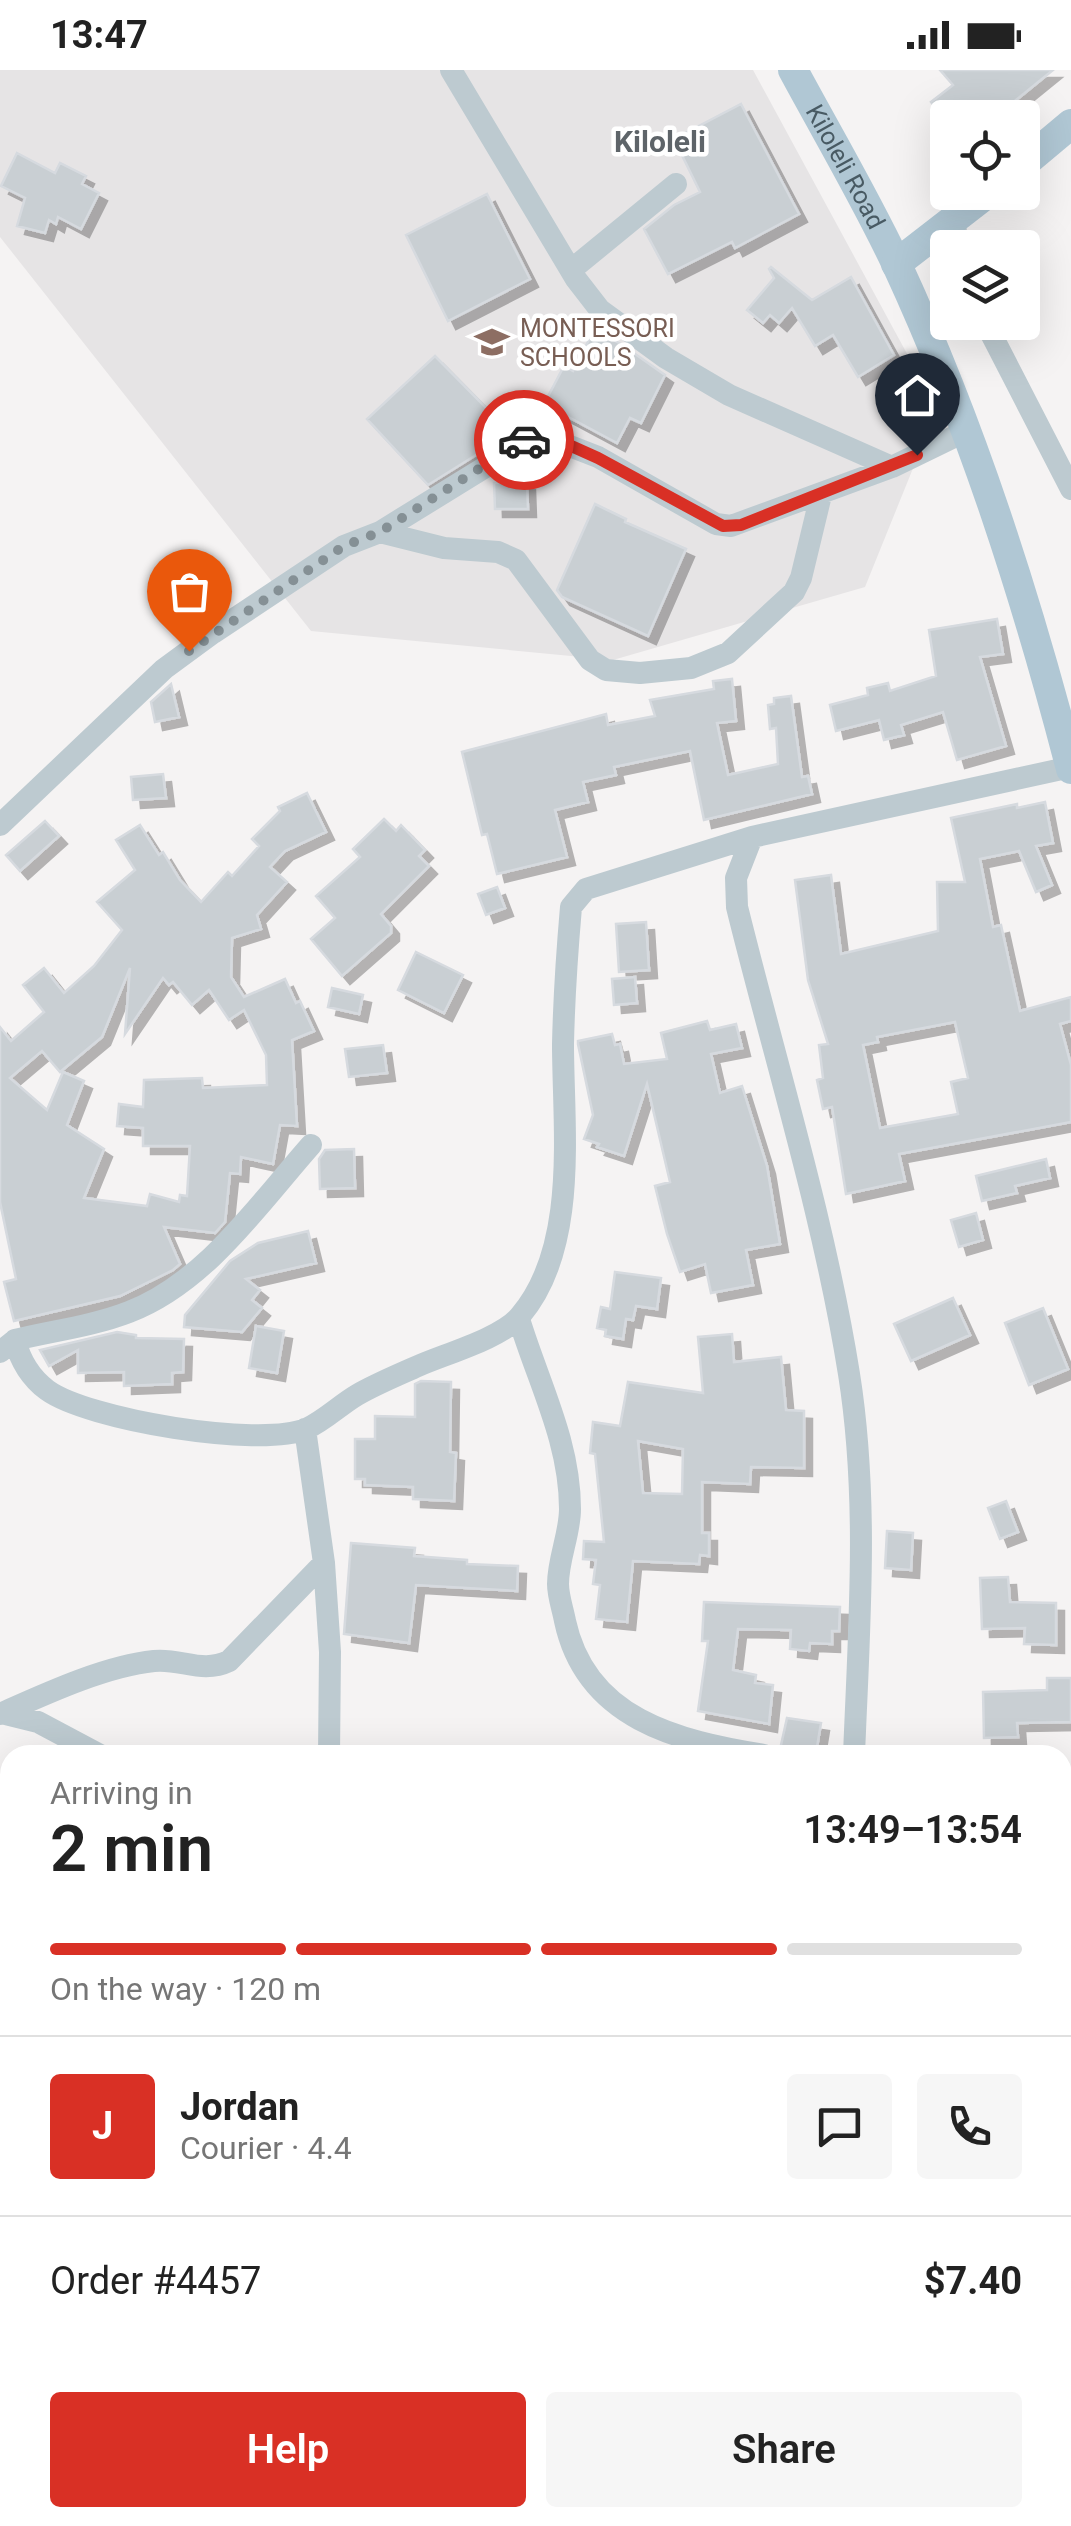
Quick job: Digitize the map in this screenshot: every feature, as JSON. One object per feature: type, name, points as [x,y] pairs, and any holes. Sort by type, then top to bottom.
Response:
[{"type":"main road","name":"Kiloleli Road","points":[[794,70],[896,264],[968,430],[1022,588],[1071,768]]},
{"type":"main road","points":[[1040,150],[1071,124]]},
{"type":"main road","points":[[960,230],[975,210]]},
{"type":"main road","points":[[896,264],[930,247]]},
{"type":"street","points":[[450,70],[570,270],[600,310],[666,358],[728,395],[892,468]]},
{"type":"street","points":[[570,270],[676,184]]},
{"type":"street","points":[[995,340],[1071,489]]},
{"type":"street","points":[[0,825],[164,669],[344,546],[380,532],[538,434],[598,458],[723,526],[741,525],[892,468],[968,430]]},
{"type":"street","points":[[380,532],[444,548],[489,550],[508,556],[527,572],[590,660],[606,670],[640,673],[707,664],[728,653],[756,629],[799,583],[821,495]]},
{"type":"street","points":[[8,1346],[34,1378],[70,1404],[190,1430],[250,1437],[305,1429],[359,1394],[478,1343],[519,1319],[545,1274],[556,1238],[566,1156],[564,992],[571,907],[586,888],[752,837],[1071,768]]},
{"type":"street","points":[[752,837],[736,878],[737,906],[822,1243],[849,1376],[862,1562],[854,1745]]},
{"type":"street","points":[[8,1346],[128,1312],[166,1293],[230,1238],[311,1145]]},
{"type":"street","points":[[519,1319],[558,1428],[570,1510],[558,1585],[571,1650],[598,1690],[636,1719],[707,1745]]},
{"type":"street","points":[[305,1429],[324,1563],[330,1652],[329,1745]]},
{"type":"street","points":[[0,1714],[44,1694],[158,1660],[200,1668],[230,1661],[324,1563]]},
{"type":"street","points":[[0,1714],[38,1722],[81,1745]]},
{"type":"shaded area","name":"MONTESSORI SCHOOLS","points":[[0,70],[753,70],[937,409],[865,587],[613,660],[311,631],[0,237]]},
{"type":"building","points":[[940,70],[1053,70],[1016,100],[934,100],[953,85]]},
{"type":"building","points":[[741,104],[799,214],[735,248],[732,242],[668,274],[644,229],[674,205],[700,192],[674,139]]},
{"type":"building","points":[[17,153],[55,173],[60,163],[86,176],[82,184],[99,193],[81,229],[58,217],[56,224],[49,220],[45,233],[17,226],[25,198],[1,186]]},
{"type":"building","points":[[487,194],[530,279],[448,321],[406,235]]},
{"type":"building","points":[[771,267],[812,300],[851,277],[894,355],[858,377],[833,335],[815,346],[792,308],[779,323],[770,315],[763,323],[747,310],[774,278]]},
{"type":"building","points":[[594,330],[665,375],[641,423],[630,418],[617,443],[544,404],[564,366],[573,371]]},
{"type":"building","points":[[435,356],[507,429],[484,450],[428,485],[367,419]]},
{"type":"building","points":[[527,482],[528,509],[495,509],[494,483]]},
{"type":"building","points":[[595,504],[686,549],[648,636],[562,597],[557,590]]},
{"type":"building","points":[[997,619],[1003,654],[980,657],[1006,746],[957,760],[943,712],[901,725],[904,735],[884,740],[879,720],[836,731],[830,705],[868,695],[867,688],[888,683],[890,691],[936,676],[929,630]]},
{"type":"building","points":[[732,679],[736,721],[717,723],[728,775],[778,764],[776,728],[770,729],[768,705],[774,704],[774,698],[791,696],[802,777],[808,776],[812,794],[704,820],[690,751],[614,767],[616,775],[583,782],[588,802],[555,810],[567,857],[497,874],[487,834],[482,835],[462,752],[606,714],[608,725],[655,716],[650,700],[714,689],[713,681]]},
{"type":"building","points":[[171,684],[179,717],[155,722],[151,702]]},
{"type":"building","points":[[163,774],[166,798],[133,800],[131,777]]},
{"type":"building","points":[[307,793],[326,832],[285,851],[270,867],[287,882],[257,915],[261,929],[232,938],[231,977],[244,997],[285,979],[314,1031],[292,1040],[297,1126],[280,1125],[273,1164],[241,1157],[240,1174],[230,1173],[225,1222],[215,1233],[164,1227],[180,1264],[173,1270],[120,1296],[14,1321],[4,1282],[16,1279],[0,1202],[0,1027],[11,1041],[44,1012],[23,985],[44,968],[64,993],[94,966],[122,930],[97,902],[135,870],[116,840],[140,825],[159,855],[163,852],[180,880],[201,902],[259,846],[252,839],[280,811],[278,807]],"holes":[[[130,968],[125,1034],[163,978],[169,985],[173,982],[192,1005],[209,990],[229,1020],[244,1010],[266,1055],[267,1085],[203,1088],[202,1078],[144,1080],[143,1107],[119,1104],[117,1126],[143,1128],[143,1146],[190,1146],[187,1196],[180,1195],[179,1202],[150,1194],[147,1206],[84,1198],[104,1149],[67,1125],[84,1081],[63,1072],[47,1110],[10,1078],[42,1051],[60,1072],[102,1037]]]},
{"type":"building","points":[[1045,802],[1053,843],[1036,846],[1052,885],[1036,892],[1019,851],[980,859],[993,927],[1001,925],[1020,1011],[1071,997],[1071,1021],[1060,1024],[1071,1065],[1071,1122],[899,1154],[905,1181],[846,1194],[832,1107],[823,1109],[817,1080],[823,1078],[819,1045],[828,1044],[808,980],[795,880],[831,875],[841,954],[938,931],[937,882],[965,882],[951,818],[1017,804],[1017,808]],"holes":[[[955,1022],[968,1078],[951,1082],[958,1114],[880,1128],[863,1045],[878,1042],[877,1037]]]},
{"type":"building","points":[[384,819],[396,831],[401,825],[425,850],[419,856],[429,866],[381,914],[391,926],[391,933],[342,976],[311,939],[335,918],[316,896],[360,857],[353,849]]},
{"type":"building","points":[[45,821],[59,836],[20,871],[6,855]]},
{"type":"building","points":[[497,887],[505,908],[486,915],[478,894]]},
{"type":"building","points":[[646,922],[649,970],[619,972],[616,924]]},
{"type":"building","points":[[416,952],[463,975],[444,1013],[398,990]]},
{"type":"building","points":[[635,977],[637,1003],[614,1005],[612,979]]},
{"type":"building","points":[[332,988],[363,995],[359,1014],[328,1007]]},
{"type":"building","points":[[707,1021],[710,1030],[736,1024],[742,1048],[711,1054],[720,1093],[742,1086],[767,1166],[780,1244],[746,1250],[753,1285],[711,1293],[705,1264],[680,1272],[667,1234],[655,1186],[670,1182],[647,1084],[624,1156],[597,1147],[599,1144],[584,1139],[593,1115],[578,1044],[612,1034],[615,1045],[620,1044],[624,1064],[667,1059],[661,1033]]},
{"type":"building","points":[[383,1045],[387,1073],[349,1077],[345,1049]]},
{"type":"building","points":[[354,1149],[355,1188],[320,1189],[319,1159],[325,1150]]},
{"type":"building","points":[[1046,1159],[1050,1178],[1015,1186],[1017,1193],[982,1201],[976,1176]]},
{"type":"building","points":[[976,1213],[983,1240],[959,1247],[951,1220]]},
{"type":"building","points":[[308,1231],[316,1263],[246,1279],[260,1290],[252,1300],[262,1308],[242,1332],[184,1327],[185,1315],[230,1261],[258,1243]]},
{"type":"building","points":[[615,1272],[661,1278],[657,1309],[636,1306],[633,1320],[626,1319],[623,1339],[605,1336],[606,1330],[597,1328],[601,1307],[610,1309]]},
{"type":"building","points":[[953,1298],[970,1335],[911,1361],[894,1324]]},
{"type":"building","points":[[1043,1308],[1068,1369],[1029,1385],[1005,1323]]},
{"type":"building","points":[[256,1326],[284,1331],[277,1373],[249,1368]]},
{"type":"building","points":[[117,1332],[136,1338],[184,1339],[183,1372],[172,1373],[172,1384],[124,1386],[124,1372],[78,1373],[78,1350],[49,1366],[40,1350]]},
{"type":"building","points":[[732,1334],[734,1362],[781,1357],[786,1410],[804,1411],[804,1468],[751,1467],[750,1484],[702,1482],[702,1533],[709,1533],[709,1556],[700,1555],[699,1564],[633,1561],[627,1622],[596,1619],[600,1585],[593,1584],[596,1560],[583,1559],[584,1541],[604,1542],[595,1454],[590,1453],[593,1422],[620,1426],[628,1382],[703,1393],[698,1337]],"holes":[[[638,1441],[683,1449],[682,1494],[643,1493]]]},
{"type":"building","points":[[451,1382],[450,1452],[456,1453],[454,1501],[413,1499],[413,1487],[365,1485],[365,1479],[355,1479],[355,1439],[375,1439],[375,1416],[415,1417],[415,1384]]},
{"type":"building","points":[[1006,1501],[1018,1532],[1000,1539],[988,1508]]},
{"type":"building","points":[[887,1531],[913,1533],[911,1570],[885,1568]]},
{"type":"building","points":[[351,1543],[415,1548],[414,1556],[467,1560],[467,1564],[518,1566],[517,1591],[416,1585],[409,1643],[344,1634]]},
{"type":"building","points":[[1008,1577],[1010,1602],[1056,1603],[1056,1645],[1024,1644],[1025,1628],[982,1629],[980,1578]]},
{"type":"building","points":[[704,1602],[840,1607],[839,1631],[832,1631],[832,1644],[810,1643],[809,1651],[790,1649],[791,1630],[738,1629],[733,1670],[756,1675],[755,1683],[773,1685],[769,1724],[698,1711],[708,1641],[702,1641]]},
{"type":"building","points":[[1047,1678],[1071,1678],[1071,1722],[1017,1723],[1018,1737],[984,1738],[983,1692],[1047,1690]]},
{"type":"building","points":[[787,1718],[821,1723],[817,1745],[781,1745]]},
{"type":"way so far","points":[[189,651],[344,546],[380,532],[524,440]]},
{"type":"place","name":"MONTESSORI SCHOOLS","points":[[492,342]]},
{"type":"district","name":"Kiloleli","points":[[660,142]]},
{"type":"route","points":[[524,440],[538,434],[549,436],[723,526],[741,525],[917,455]]}]
